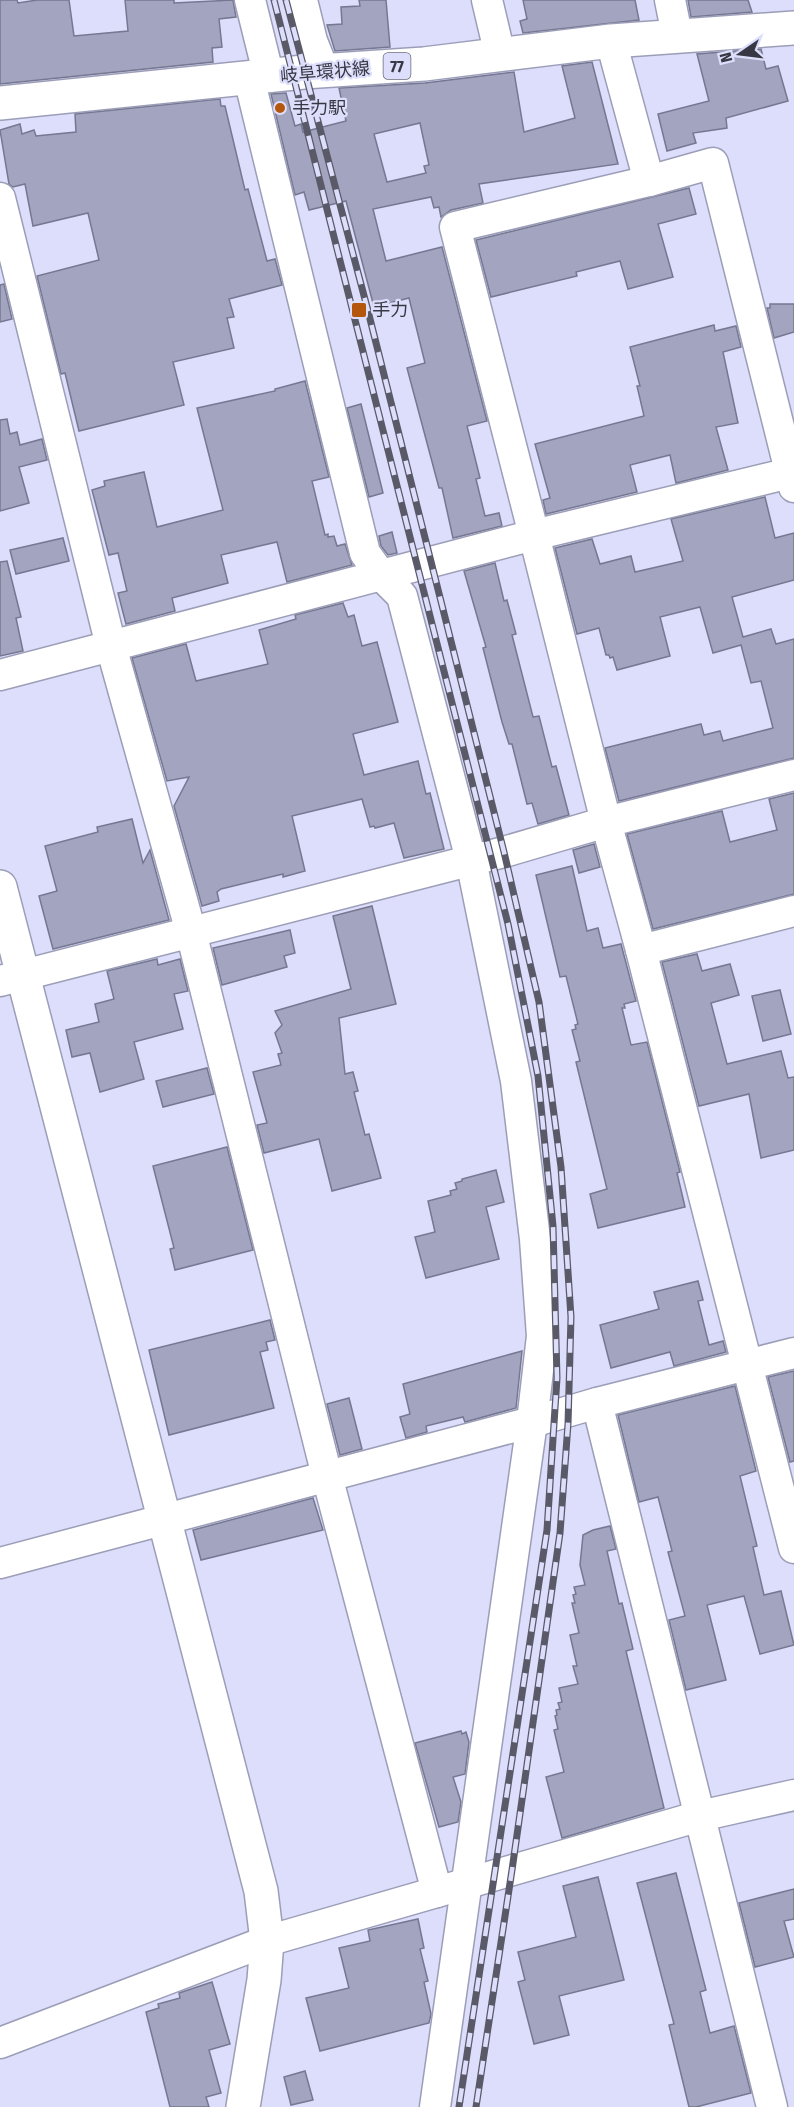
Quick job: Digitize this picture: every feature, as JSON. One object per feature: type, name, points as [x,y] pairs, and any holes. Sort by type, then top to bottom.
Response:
[{"type":"street","points":[[250,0],[259,77],[365,553],[380,574],[402,596],[471,860],[516,1080],[535,1239],[542,1336],[469,1883],[435,2107]]},
{"type":"street","points":[[302,0],[312,41],[324,71]]},
{"type":"street","points":[[487,0],[500,55]]},
{"type":"street","points":[[670,0],[677,35]]},
{"type":"street","name":"岐阜環状線","points":[[0,103],[324,71],[424,64],[611,41],[794,28]]},
{"type":"street","points":[[611,41],[649,181]]},
{"type":"street","points":[[0,675],[534,535],[792,480],[713,163],[649,181],[454,227],[534,535],[606,822],[794,1548]]},
{"type":"street","points":[[0,198],[111,646],[191,932],[327,1476],[437,1892]]},
{"type":"street","points":[[11,978],[794,775]]},
{"type":"street","points":[[0,887],[11,978],[163,1519],[261,1891],[267,1941],[264,1980],[243,2107]]},
{"type":"street","points":[[641,950],[794,911]]},
{"type":"street","points":[[0,1563],[597,1403],[794,1353]]},
{"type":"street","points":[[597,1403],[772,2107]]},
{"type":"street","points":[[0,2043],[267,1941],[700,1816],[794,1795]]},
{"type":"building","points":[[0,0],[17,0],[18,3],[37,0],[69,0],[74,36],[128,31],[125,0],[174,0],[174,3],[233,0],[236,17],[219,19],[222,47],[212,48],[213,62],[0,84]]},
{"type":"building","points":[[359,0],[386,0],[390,47],[335,51],[327,25],[342,24],[341,7],[360,6]]},
{"type":"building","points":[[523,0],[635,0],[639,20],[523,33],[520,21],[527,19]]},
{"type":"building","points":[[688,0],[748,0],[752,12],[691,17]]},
{"type":"building","points":[[761,49],[766,69],[778,66],[788,101],[726,118],[727,128],[693,133],[696,143],[667,151],[658,114],[709,101],[697,54]]},
{"type":"building","points":[[592,62],[618,164],[479,184],[483,203],[451,210],[441,217],[439,207],[434,208],[431,197],[373,209],[386,261],[442,247],[487,421],[467,426],[480,478],[476,479],[485,516],[499,513],[502,526],[453,538],[442,488],[439,488],[407,368],[425,363],[409,298],[374,307],[346,201],[309,210],[304,192],[295,195],[271,94],[286,93],[295,126],[301,124],[303,132],[346,121],[339,88],[425,83],[514,72],[524,132],[575,118],[562,66]],"holes":[[[420,123],[429,165],[424,166],[426,173],[387,182],[374,134]]]},
{"type":"building","points":[[220,99],[221,106],[225,106],[245,190],[248,189],[267,261],[275,259],[282,285],[229,299],[234,317],[227,318],[234,348],[173,362],[184,405],[79,431],[65,373],[61,374],[37,276],[99,260],[88,213],[33,226],[25,184],[13,187],[9,184],[0,130],[20,124],[22,134],[34,130],[36,136],[76,132],[75,114]]},
{"type":"building","points":[[689,188],[696,214],[658,224],[673,277],[628,289],[620,261],[576,272],[577,276],[491,297],[476,240]]},
{"type":"building","points":[[4,284],[12,319],[0,322],[0,285]]},
{"type":"building","points":[[770,304],[794,304],[794,332],[774,338],[767,308],[770,308]]},
{"type":"building","points":[[714,325],[715,331],[736,326],[741,347],[723,352],[738,423],[716,427],[728,470],[676,483],[670,455],[630,465],[637,492],[546,514],[543,500],[550,498],[535,444],[644,416],[637,386],[640,386],[630,347]]},
{"type":"building","points":[[305,381],[329,477],[312,481],[325,535],[334,536],[337,546],[345,544],[352,565],[287,582],[277,542],[221,555],[228,583],[172,598],[175,611],[126,624],[118,593],[127,591],[118,553],[109,555],[92,490],[105,486],[104,481],[144,472],[157,527],[223,510],[197,408],[275,391],[275,389]]},
{"type":"building","points":[[361,404],[383,493],[369,497],[347,408]]},
{"type":"building","points":[[7,419],[10,434],[17,432],[20,445],[42,439],[47,460],[19,467],[29,503],[0,511],[0,420]]},
{"type":"building","points":[[765,497],[775,538],[794,533],[794,580],[732,597],[743,637],[771,629],[776,644],[794,639],[794,758],[619,801],[605,748],[701,724],[704,735],[720,731],[723,741],[773,728],[761,681],[751,683],[741,645],[713,653],[700,607],[660,617],[670,656],[617,670],[613,657],[606,655],[599,628],[577,634],[555,548],[592,539],[600,564],[631,556],[635,572],[683,561],[671,519]]},
{"type":"building","points":[[392,532],[397,553],[388,555],[381,546],[379,536]]},
{"type":"building","points":[[63,538],[69,561],[16,574],[10,550]]},
{"type":"building","points":[[7,561],[21,617],[16,618],[23,651],[0,656],[0,562]]},
{"type":"building","points":[[495,563],[504,601],[507,600],[516,634],[512,635],[533,717],[539,716],[552,767],[556,766],[569,815],[538,824],[532,803],[527,804],[512,744],[509,744],[502,722],[483,648],[486,647],[464,571]]},
{"type":"building","points":[[343,603],[348,617],[354,615],[362,646],[377,642],[398,722],[353,734],[364,775],[418,761],[426,794],[430,793],[444,849],[404,858],[394,823],[375,828],[370,827],[362,799],[292,816],[305,871],[221,889],[217,892],[219,901],[202,906],[174,806],[189,777],[167,781],[132,658],[186,644],[196,681],[268,664],[259,630],[296,619],[295,615]]},
{"type":"building","points":[[794,793],[794,894],[653,929],[627,834],[722,811],[730,842],[777,830],[769,799]]},
{"type":"building","points":[[132,819],[143,863],[150,850],[169,920],[53,949],[39,896],[57,891],[45,846],[98,832],[97,827]]},
{"type":"building","points":[[594,844],[600,867],[579,873],[573,850]]},
{"type":"building","points":[[572,866],[587,931],[598,928],[603,948],[621,944],[636,1001],[624,1004],[625,1008],[622,1008],[631,1045],[647,1042],[680,1172],[677,1173],[685,1207],[598,1228],[590,1194],[607,1189],[576,1062],[580,1061],[572,1030],[576,1029],[575,1025],[578,1024],[566,976],[560,977],[536,875]]},
{"type":"building","points":[[372,906],[396,1004],[339,1018],[345,1074],[353,1072],[358,1091],[354,1092],[365,1135],[369,1134],[381,1178],[332,1191],[319,1139],[264,1153],[257,1125],[267,1123],[253,1072],[281,1065],[278,1054],[282,1053],[275,1033],[282,1025],[275,1011],[351,989],[333,916]]},
{"type":"building","points":[[290,930],[295,953],[284,956],[287,967],[222,985],[213,948]]},
{"type":"building","points":[[697,954],[702,971],[730,964],[739,995],[711,1003],[727,1064],[781,1051],[788,1078],[794,1077],[794,1150],[761,1158],[749,1094],[699,1106],[662,962]]},
{"type":"building","points":[[157,959],[158,965],[180,959],[188,991],[174,994],[183,1029],[134,1042],[144,1079],[100,1092],[90,1053],[72,1057],[66,1030],[99,1022],[95,1004],[114,999],[107,971]]},
{"type":"building","points":[[780,990],[791,1034],[763,1041],[752,996]]},
{"type":"building","points":[[207,1068],[214,1094],[163,1107],[156,1081]]},
{"type":"building","points":[[227,1147],[253,1250],[175,1270],[170,1249],[174,1248],[153,1166]]},
{"type":"building","points":[[496,1170],[504,1202],[486,1207],[499,1259],[426,1278],[415,1237],[435,1232],[428,1201],[451,1195],[450,1191],[457,1189],[455,1183],[462,1179]]},
{"type":"building","points":[[698,1281],[703,1300],[698,1301],[709,1345],[723,1341],[726,1352],[674,1366],[670,1352],[611,1368],[600,1325],[659,1309],[654,1292]]},
{"type":"building","points":[[270,1320],[275,1340],[266,1342],[268,1350],[260,1352],[274,1408],[169,1435],[149,1350]]},
{"type":"building","points":[[522,1351],[516,1408],[465,1422],[463,1417],[426,1426],[427,1432],[406,1438],[400,1417],[410,1414],[403,1384]]},
{"type":"building","points":[[794,1371],[794,1461],[790,1462],[768,1377]]},
{"type":"building","points":[[735,1386],[756,1471],[740,1476],[757,1546],[753,1547],[764,1595],[781,1591],[794,1645],[760,1654],[744,1596],[707,1605],[726,1680],[686,1690],[669,1620],[685,1616],[668,1552],[672,1551],[658,1497],[639,1502],[618,1415]]},
{"type":"building","points":[[349,1398],[362,1449],[340,1455],[327,1404]]},
{"type":"building","points":[[313,1498],[323,1530],[201,1560],[193,1530]]},
{"type":"building","points":[[610,1526],[616,1549],[607,1551],[619,1604],[622,1603],[633,1649],[626,1651],[664,1808],[562,1838],[546,1777],[564,1772],[554,1730],[558,1729],[555,1716],[557,1715],[556,1710],[560,1709],[558,1703],[562,1702],[559,1688],[578,1684],[573,1666],[577,1666],[570,1635],[579,1633],[572,1603],[575,1603],[574,1587],[585,1585],[580,1565],[583,1535]]},
{"type":"building","points":[[461,1731],[462,1734],[466,1732],[469,1742],[465,1774],[453,1777],[461,1802],[458,1822],[439,1827],[415,1743]]},
{"type":"building","points":[[676,1873],[706,1990],[700,1992],[710,2033],[734,2026],[751,2093],[696,2107],[689,2107],[669,2025],[674,2024],[637,1883]]},
{"type":"building","points":[[598,1877],[624,1980],[559,1996],[569,2035],[534,2044],[518,1982],[525,1980],[518,1952],[576,1937],[563,1886]]},
{"type":"building","points":[[794,1889],[794,1919],[784,1921],[794,1957],[755,1967],[739,1903]]},
{"type":"building","points":[[418,1919],[424,1948],[420,1949],[428,1981],[424,1982],[431,2014],[429,2023],[320,2051],[306,1998],[349,1988],[339,1948],[370,1941],[368,1930]]},
{"type":"building","points":[[212,1982],[230,2044],[209,2050],[221,2093],[206,2097],[209,2107],[170,2107],[146,2012],[159,2008],[158,2004],[180,1998],[179,1993]]},
{"type":"building","points":[[305,2071],[313,2100],[291,2105],[284,2077]]},
{"type":"railway","points":[[274,0],[508,924],[538,1076],[553,1226],[557,1378],[547,1530],[459,2107]]},
{"type":"railway","points":[[286,0],[367,307],[504,852],[539,1002],[561,1167],[571,1317],[568,1424],[560,1533],[476,2107]]},
{"type":"place","name":"手力駅","points":[[280,108]]},
{"type":"place","name":"手力","points":[[359,310]]}]
